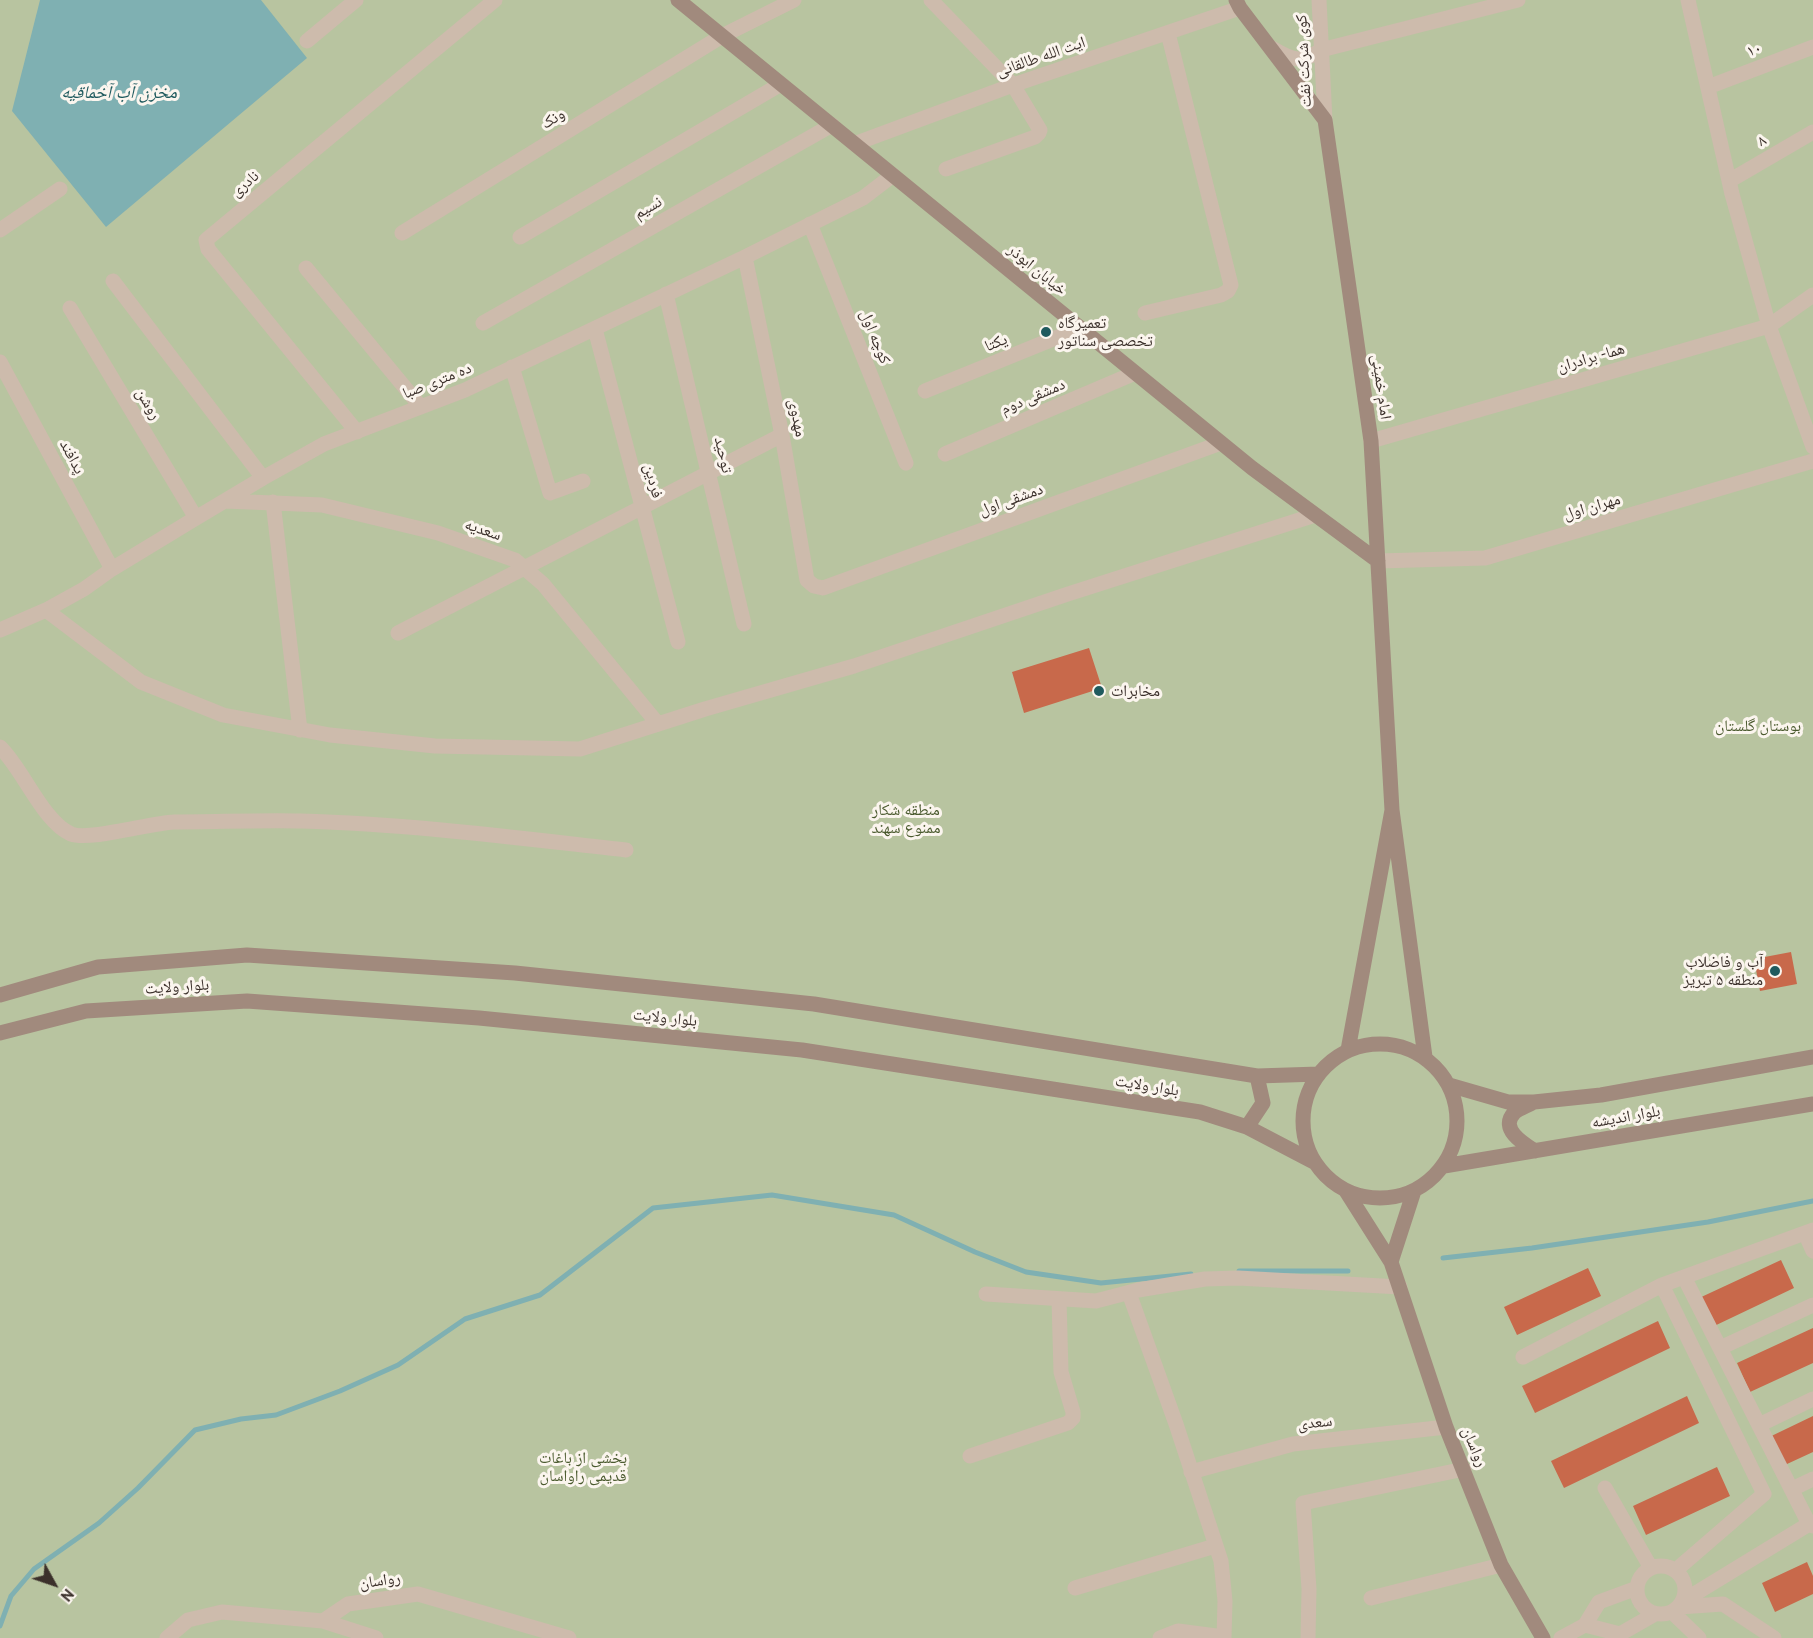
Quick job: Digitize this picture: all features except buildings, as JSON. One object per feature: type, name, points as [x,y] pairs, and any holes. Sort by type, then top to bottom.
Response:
[{"type":"main road","name":"خیابان ابوذر","points":[[678,0],[1221,442],[1378,561]]},
{"type":"main road","name":"امام خمینی","points":[[1238,4],[1324,120],[1371,441],[1392,810]]},
{"type":"main road","points":[[1348,1050],[1392,810]]},
{"type":"main road","points":[[1392,810],[1425,1057]]},
{"type":"main road","name":"بلوار ولایت","points":[[0,995],[98,967],[247,955],[515,973],[814,1004],[1257,1076],[1319,1074]]},
{"type":"main road","name":"بلوار ولایت","points":[[0,1033],[86,1011],[247,1001],[468,1017],[802,1050],[1200,1113],[1247,1127],[1314,1162]]},
{"type":"main road","points":[[1374,1043],[1401,1046],[1425,1057],[1439,1069],[1457,1105],[1458,1126],[1454,1147],[1444,1166],[1431,1180],[1414,1191],[1392,1198],[1368,1198],[1346,1191],[1328,1179],[1314,1162],[1305,1140],[1302,1117],[1307,1094],[1319,1074],[1348,1050],[1374,1043]]},
{"type":"main road","name":"بلوار اندیشه","points":[[1449,1085],[1508,1102],[1534,1102],[1601,1095],[1813,1057]]},
{"type":"main road","points":[[1247,1127],[1263,1103],[1257,1076]]},
{"type":"main road","points":[[1534,1102],[1514,1113],[1510,1120],[1510,1130],[1519,1141],[1535,1151]]},
{"type":"main road","name":"بلوار اندیشه","points":[[1444,1166],[1813,1104]]},
{"type":"main road","name":"رواسان","points":[[1346,1191],[1391,1262],[1446,1427],[1501,1565],[1543,1638]]},
{"type":"main road","points":[[1391,1262],[1414,1191]]},
{"type":"street","points":[[307,41],[356,0]]},
{"type":"street","name":"نادری","points":[[357,432],[208,249],[206,240],[495,0]]},
{"type":"street","name":"ونک","points":[[402,233],[722,36],[794,0]]},
{"type":"street","points":[[932,0],[1013,85],[1040,130],[1035,137],[946,169]]},
{"type":"street","name":"کوی شرکت نفت","points":[[1319,0],[1324,120]]},
{"type":"street","points":[[1270,46],[1290,57],[1306,58],[1321,51],[1518,0]]},
{"type":"street","points":[[1688,0],[1729,182],[1769,326],[1813,447]]},
{"type":"street","name":"ایت الله طالقانی","points":[[854,144],[1013,85],[1168,33],[1238,4]]},
{"type":"street","points":[[1145,314],[1221,295],[1228,291],[1231,285],[1168,33]]},
{"type":"street","name":"۱۰","points":[[1708,87],[1813,47]]},
{"type":"street","points":[[520,237],[782,84]]},
{"type":"street","name":"نسیم","points":[[483,323],[831,125]]},
{"type":"street","name":"۸","points":[[1729,182],[1813,132]]},
{"type":"street","name":"ده متری صبا","points":[[1,628],[45,610],[84,589],[195,518],[324,444],[465,390],[512,368],[746,257],[863,198],[893,175]]},
{"type":"street","points":[[0,230],[60,189]]},
{"type":"street","name":"کوچه اول","points":[[810,224],[906,463]]},
{"type":"street","name":"مهدوی","points":[[746,257],[782,435],[807,580],[814,586]]},
{"type":"street","points":[[306,268],[421,407]]},
{"type":"street","points":[[113,281],[263,478]]},
{"type":"street","name":"توحید","points":[[666,294],[744,624]]},
{"type":"street","name":"هما- برادران","points":[[1371,441],[1769,326],[1813,295]]},
{"type":"street","name":"روشن","points":[[70,308],[195,518]]},
{"type":"street","name":"فردین","points":[[595,328],[678,642]]},
{"type":"street","name":"یکتا","points":[[925,391],[1080,328]]},
{"type":"street","name":"پدافند","points":[[0,362],[112,569]]},
{"type":"street","points":[[512,368],[550,493],[583,481]]},
{"type":"street","name":"دمشقی دوم","points":[[945,454],[1135,373]]},
{"type":"street","points":[[398,633],[782,435]]},
{"type":"street","name":"دمشقی اول","points":[[814,586],[823,588],[1221,442]]},
{"type":"street","name":"مهران اول","points":[[1378,561],[1485,558],[1813,461]]},
{"type":"street","name":"سعدیه","points":[[225,501],[322,505],[438,533],[515,560],[543,584],[658,724]]},
{"type":"street","points":[[273,502],[300,730]]},
{"type":"street","points":[[45,610],[141,682],[223,715],[330,735],[435,746],[580,749],[854,666],[1068,594],[1315,515]]},
{"type":"street","points":[[0,747],[61,828],[74,835],[102,834],[164,822],[301,821],[459,831],[626,850]]},
{"type":"street","points":[[1523,1357],[1662,1285],[1809,1231],[1813,1251]]},
{"type":"street","points":[[1678,1607],[1811,1525],[1684,1277]]},
{"type":"street","points":[[986,1294],[1096,1300],[1205,1279],[1238,1278],[1400,1287]]},
{"type":"street","points":[[1662,1285],[1764,1494],[1676,1570]]},
{"type":"street","points":[[1129,1293],[1176,1424],[1221,1561],[1225,1601],[1224,1637],[1178,1631],[1160,1638]]},
{"type":"street","points":[[970,1456],[1068,1423],[1072,1418],[1073,1412],[1061,1372],[1059,1299]]},
{"type":"street","points":[[1720,1348],[1813,1305]]},
{"type":"street","points":[[1759,1425],[1813,1399]]},
{"type":"street","name":"سعدی","points":[[1191,1473],[1293,1444],[1446,1427]]},
{"type":"street","points":[[1308,1638],[1309,1589],[1303,1503],[1464,1469]]},
{"type":"street","points":[[1792,1489],[1813,1479]]},
{"type":"street","points":[[1605,1488],[1651,1568]]},
{"type":"street","points":[[1075,1588],[1215,1545]]},
{"type":"street","points":[[1371,1598],[1501,1565]]},
{"type":"street","points":[[1655,1614],[1641,1604],[1637,1588],[1639,1580],[1651,1568],[1668,1567],[1676,1570],[1685,1584],[1686,1592],[1678,1607]]},
{"type":"street","points":[[1561,1638],[1585,1625],[1599,1602],[1637,1588]]},
{"type":"street","name":"رواسان","points":[[323,1621],[348,1604],[418,1594],[569,1638]]},
{"type":"street","points":[[1585,1625],[1620,1634],[1655,1614],[1678,1607],[1723,1604],[1774,1638]]},
{"type":"street","points":[[1678,1607],[1700,1638]]},
{"type":"street","points":[[167,1638],[188,1620],[222,1612],[323,1621],[376,1638]]},
{"type":"green space","name":"منطقه شکار ممنوع سهند","points":[[0,0],[1813,0],[1813,1638],[0,1638]]},
{"type":"water","name":"مخزن آب آخماقیه","points":[[40,0],[261,0],[307,58],[106,227],[12,111]]},
{"type":"waterway","points":[[0,1626],[11,1596],[34,1569],[99,1523],[138,1488],[195,1430],[241,1419],[276,1415],[340,1391],[398,1365],[465,1319],[540,1295],[653,1208],[772,1195],[894,1215],[975,1252],[1026,1272],[1101,1283],[1191,1274]]},
{"type":"waterway","points":[[1443,1258],[1532,1248],[1708,1222],[1813,1201]]},
{"type":"waterway","points":[[1239,1271],[1348,1271]]},
{"type":"place","name":"تعمیرگاه تخصصی سناتور","points":[[1046,332]]},
{"type":"place","name":"مخابرات","points":[[1099,691]]},
{"type":"place","name":"آب و فاضلاب منطقه ۵ تبریز","points":[[1775,971]]},
{"type":"park label","name":"بوستان گلستان","points":[[1758,726]]},
{"type":"park label","name":"بخشی از باغات قدیمی راواسان","points":[[583,1467]]}]
